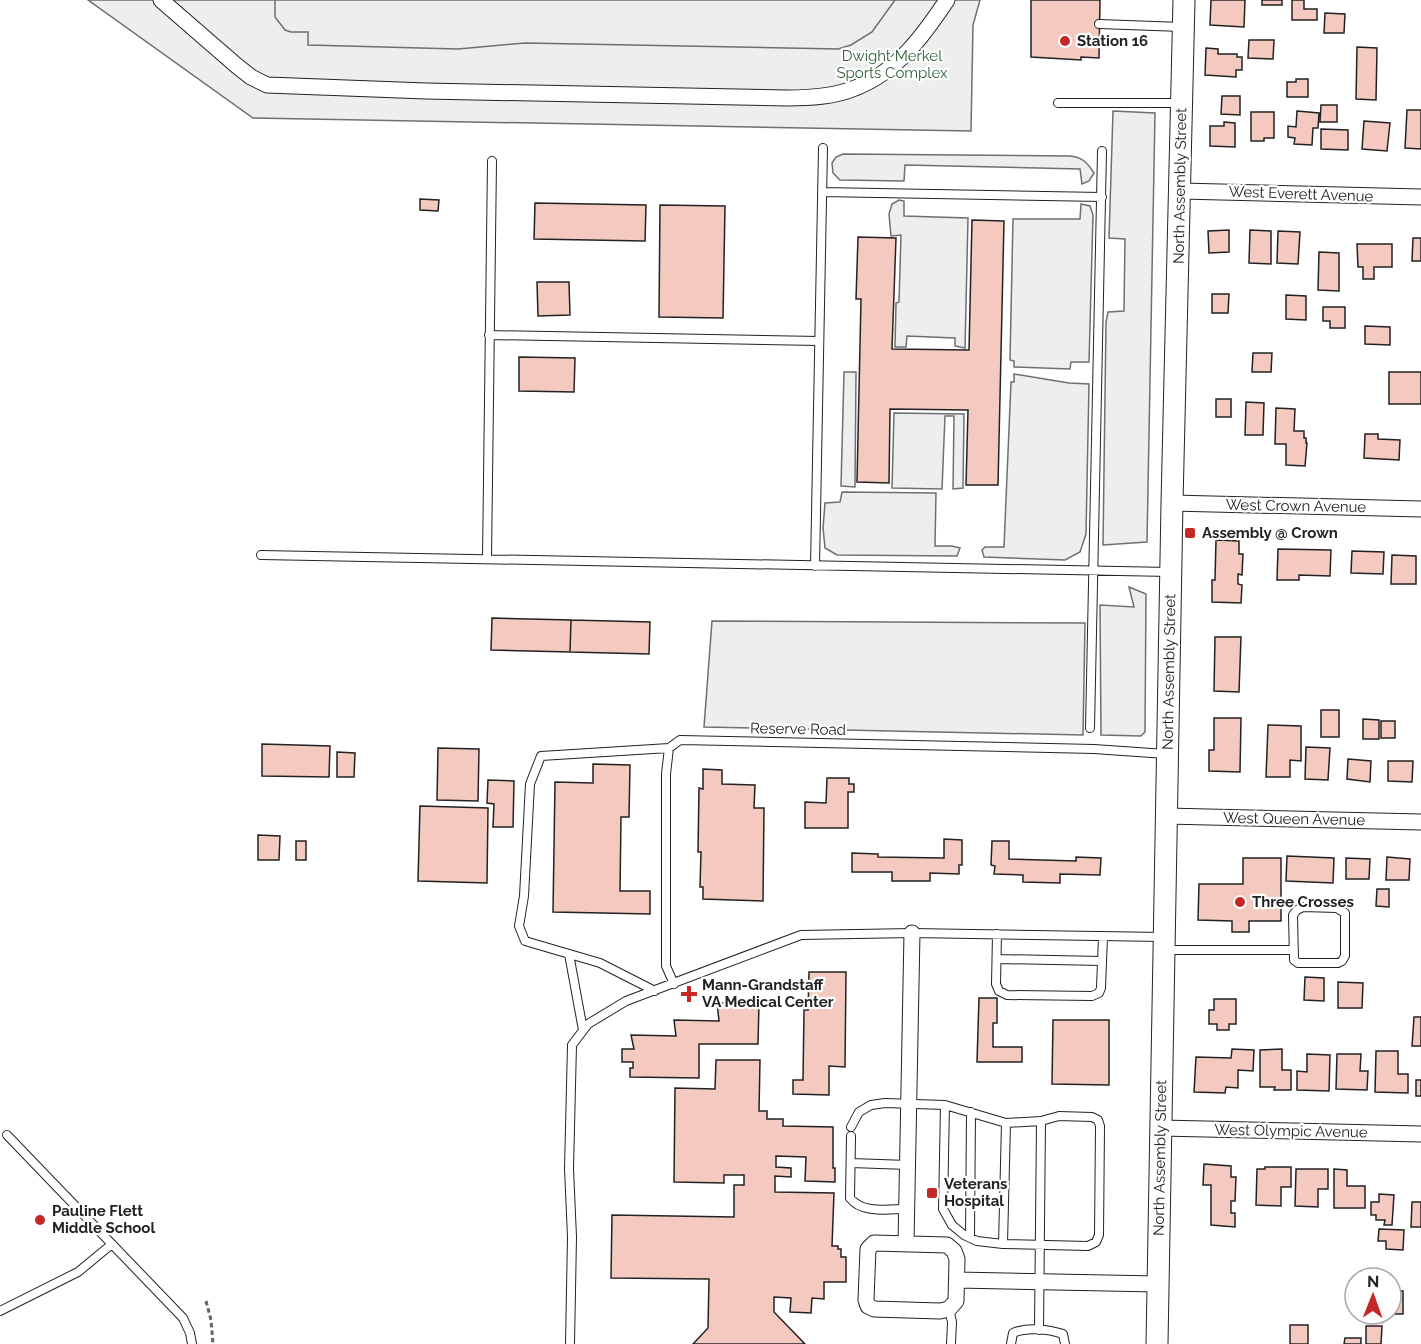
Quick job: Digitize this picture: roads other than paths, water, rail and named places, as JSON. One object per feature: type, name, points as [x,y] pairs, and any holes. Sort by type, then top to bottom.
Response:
[{"type":"main road","name":"North Assembly Street","points":[[1157,1344],[1172,503],[1184,0]]},
{"type":"street","points":[[161,0],[250,77],[267,85],[787,98],[831,95],[855,89],[876,77],[900,59],[923,36],[947,0]]},
{"type":"street","name":"West Everett Avenue","points":[[1180,191],[1421,197]]},
{"type":"street","name":"West Crown Avenue","points":[[1172,503],[1421,509]]},
{"type":"street","name":"West Queen Avenue","points":[[1166,816],[1421,822]]},
{"type":"street","points":[[906,1243],[912,933]]},
{"type":"street","name":"West Olympic Avenue","points":[[1161,1128],[1421,1134]]},
{"type":"street","points":[[874,1243],[948,1245],[954,1251],[957,1259],[957,1280],[956,1301],[949,1309],[940,1311],[874,1309],[868,1306],[866,1300],[868,1249],[874,1243]]},
{"type":"street","points":[[957,1280],[1158,1284]]},
{"type":"lane","points":[[1099,24],[1183,27]]},
{"type":"lane","points":[[1058,103],[1182,103]]},
{"type":"lane","points":[[815,566],[823,148]]},
{"type":"lane","points":[[1090,728],[1102,151]]},
{"type":"lane","points":[[487,559],[492,161]]},
{"type":"lane","points":[[822,192],[1102,197]]},
{"type":"lane","points":[[489,335],[819,340]]},
{"type":"lane","points":[[261,555],[1171,572]]},
{"type":"lane","name":"Reserve Road","points":[[569,954],[525,941],[519,926],[524,896],[530,784],[541,756],[669,748],[680,740],[1094,749],[1167,754]]},
{"type":"lane","points":[[669,748],[666,774],[664,925],[666,966],[674,984]]},
{"type":"lane","points":[[1303,907],[1337,908],[1345,913],[1345,956],[1342,961],[1338,963],[1298,963],[1294,960],[1294,950],[1293,915],[1297,910],[1303,907]]},
{"type":"lane","points":[[570,1344],[572,1237],[569,1169],[572,1045],[593,1020],[626,1001],[801,935],[912,933],[1103,936],[1164,943],[1294,950]]},
{"type":"lane","points":[[997,934],[996,984],[999,991],[1007,995],[1092,996],[1099,993],[1103,936]]},
{"type":"lane","points":[[583,1030],[569,954],[600,963],[655,991]]},
{"type":"lane","points":[[997,959],[1102,961]]},
{"type":"lane","points":[[907,1209],[863,1208],[855,1205],[850,1198],[851,1131],[859,1112],[871,1105],[885,1103],[945,1105],[1006,1123],[1041,1121],[1059,1116],[1092,1117],[1098,1120],[1100,1126],[1096,1242],[1088,1246],[983,1243],[970,1238],[952,1225],[943,1209],[945,1105]]},
{"type":"lane","points":[[970,1238],[971,1112]]},
{"type":"lane","points":[[1039,1330],[1041,1121]]},
{"type":"lane","points":[[1003,1245],[1006,1123]]},
{"type":"lane","points":[[7,1135],[183,1318],[192,1344]]},
{"type":"lane","points":[[851,1163],[908,1165]]},
{"type":"lane","points":[[0,1311],[78,1272],[112,1244]]},
{"type":"lane","points":[[949,1309],[952,1322],[951,1344]]},
{"type":"lane","points":[[1011,1344],[1013,1333],[1019,1330],[1052,1330],[1063,1334],[1065,1344]]},
{"type":"place","name":"Station 16","points":[[1065,41]]},
{"type":"place","name":"Assembly @ Crown","points":[[1190,533]]},
{"type":"place","name":"Three Crosses","points":[[1240,902]]},
{"type":"place","name":"Mann-Grandstaff VA Medical Center","points":[[689,994]]},
{"type":"place","name":"Veterans Hospital","points":[[932,1193]]},
{"type":"place","name":"Pauline Flett Middle School","points":[[40,1220]]},
{"type":"park label","name":"Dwight Merkel Sports Complex","points":[[892,64]]}]
